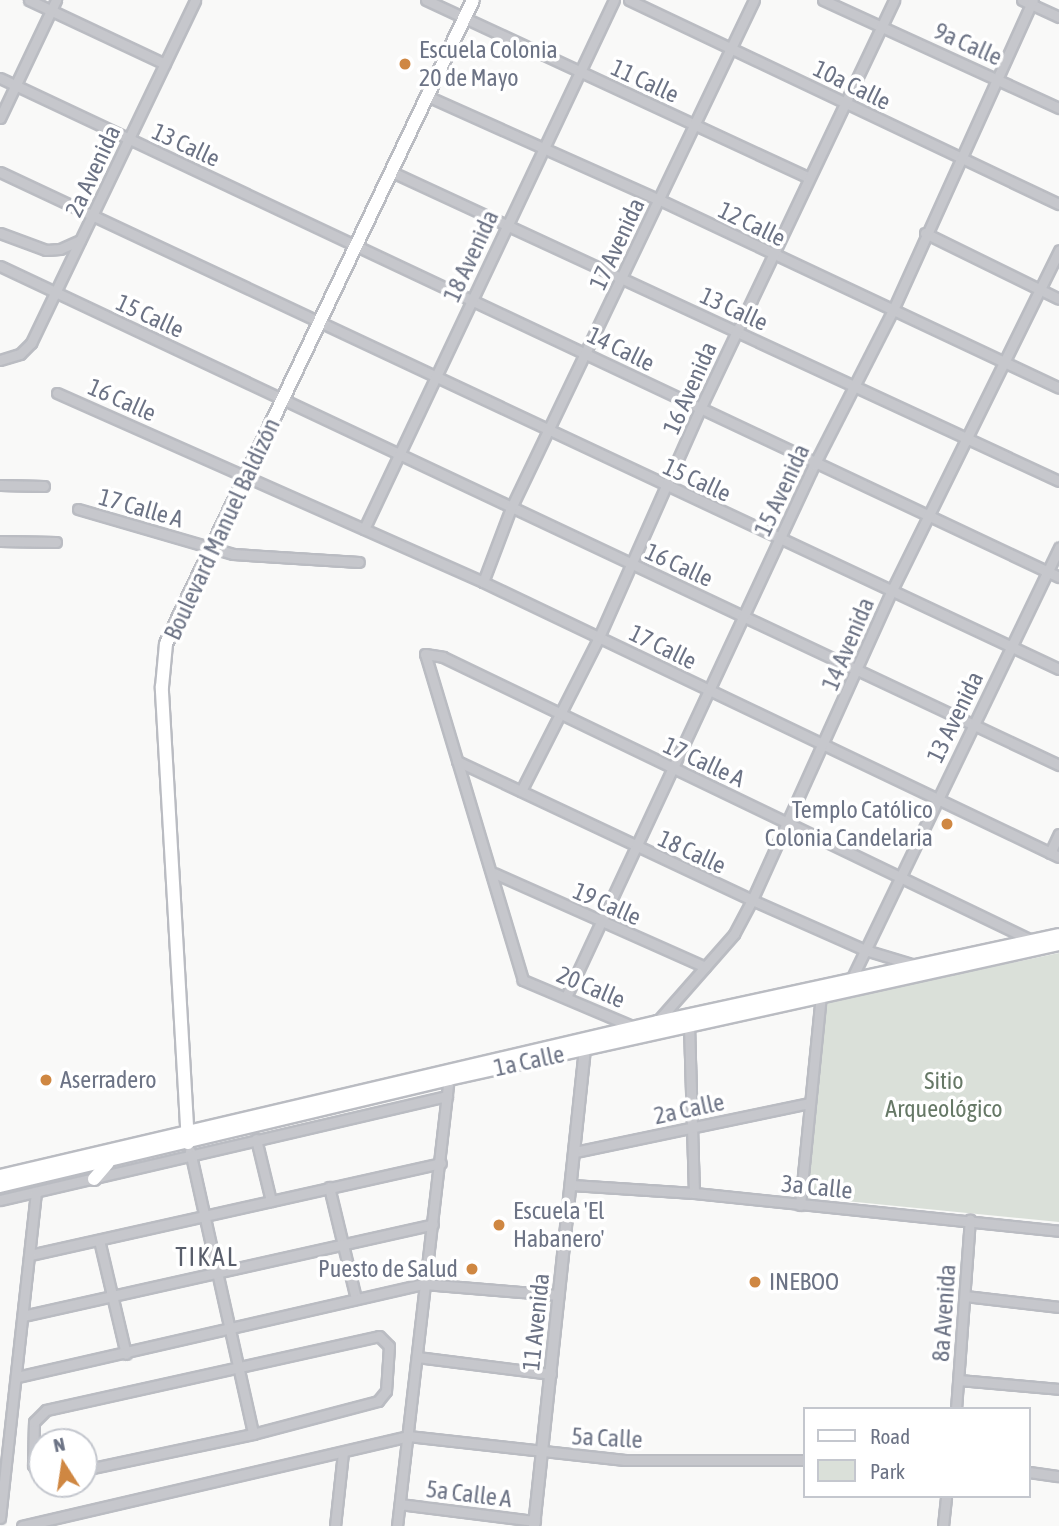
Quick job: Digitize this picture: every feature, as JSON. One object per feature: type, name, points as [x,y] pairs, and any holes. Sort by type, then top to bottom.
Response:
[{"type":"main road","name":"Boulevard Manuel Baldizón","points":[[189,1143],[162,687],[173,622],[214,549],[473,0]]},
{"type":"main road","name":"1a Calle","points":[[0,1176],[189,1143],[448,1074],[821,996],[1034,945],[1059,934]]},
{"type":"main road","name":"1a Calle","points":[[639,1033],[657,1022],[917,965],[1034,945],[1059,944]]},
{"type":"main road","name":"1a Calle","points":[[0,1186],[108,1163],[130,1152]]},
{"type":"main road","points":[[94,1179],[108,1163]]},
{"type":"street","points":[[29,0],[54,5],[165,64]]},
{"type":"street","name":"2a Avenida","points":[[0,360],[20,354],[31,344],[195,0]]},
{"type":"street","points":[[426,0],[464,18]]},
{"type":"street","name":"18 Avenida","points":[[364,529],[614,0]]},
{"type":"street","name":"10a Calle","points":[[629,0],[731,46],[843,104],[1059,204]]},
{"type":"street","name":"17 Avenida","points":[[483,582],[511,508],[587,354],[754,0]]},
{"type":"street","name":"9a Calle","points":[[823,0],[1059,108]]},
{"type":"street","name":"16 Avenida","points":[[521,791],[599,637],[668,487],[700,409],[894,0]]},
{"type":"street","points":[[1028,1],[1059,17]]},
{"type":"street","name":"15 Avenida","points":[[566,997],[814,465],[892,312],[1028,1]]},
{"type":"street","points":[[0,118],[54,5]]},
{"type":"street","name":"11 Calle","points":[[464,18],[809,178]]},
{"type":"street","name":"13 Calle","points":[[0,78],[356,245]]},
{"type":"street","name":"12 Calle","points":[[427,96],[660,200],[892,312],[1059,388]]},
{"type":"street","points":[[0,172],[320,324]]},
{"type":"street","name":"13 Calle","points":[[392,172],[1059,481]]},
{"type":"street","points":[[0,233],[46,250],[73,246],[84,237]]},
{"type":"street","points":[[925,233],[1059,299]]},
{"type":"street","name":"14 Calle","points":[[356,245],[814,465],[1059,577]]},
{"type":"street","name":"14 Avenida","points":[[657,1022],[734,934],[752,900],[859,670],[891,592],[1059,250]]},
{"type":"street","name":"15 Calle","points":[[0,267],[283,400]]},
{"type":"street","name":"15 Calle","points":[[320,324],[1059,668]]},
{"type":"street","name":"16 Calle","points":[[57,393],[248,477]]},
{"type":"street","name":"16 Calle","points":[[283,400],[1059,765]]},
{"type":"street","name":"17 Calle","points":[[248,477],[483,582],[823,747],[1054,855]]},
{"type":"street","points":[[0,485],[44,486]]},
{"type":"street","name":"17 Calle A","points":[[78,509],[233,554],[359,562]]},
{"type":"street","points":[[0,541],[56,542]]},
{"type":"street","name":"13 Avenida","points":[[851,980],[1059,548]]},
{"type":"street","name":"17 Calle A","points":[[457,761],[425,654],[443,657],[559,715],[787,821],[1034,945]]},
{"type":"street","points":[[457,761],[494,873]]},
{"type":"street","name":"18 Calle","points":[[457,761],[752,900],[865,950],[917,965]]},
{"type":"street","points":[[1054,855],[1059,834]]},
{"type":"street","name":"19 Calle","points":[[494,873],[705,967]]},
{"type":"street","name":"20 Calle","points":[[494,873],[523,980],[566,997],[639,1033]]},
{"type":"street","points":[[800,1205],[821,996]]},
{"type":"street","points":[[689,1025],[694,1193]]},
{"type":"street","name":"11 Avenida","points":[[534,1524],[587,1043]]},
{"type":"street","points":[[397,1526],[424,1284],[441,1163],[448,1074]]},
{"type":"street","name":"1a Calle","points":[[0,1200],[94,1179],[189,1143],[256,1139],[447,1096]]},
{"type":"street","name":"2a Calle","points":[[575,1152],[810,1103]]},
{"type":"street","points":[[256,1139],[271,1201]]},
{"type":"street","points":[[189,1143],[202,1217],[253,1434]]},
{"type":"street","points":[[30,1255],[441,1163]]},
{"type":"street","name":"3a Calle","points":[[572,1185],[694,1193],[1059,1231]]},
{"type":"street","points":[[329,1187],[356,1299]]},
{"type":"street","points":[[0,1518],[36,1192]]},
{"type":"street","name":"8a Avenida","points":[[956,1407],[970,1220]]},
{"type":"street","points":[[23,1316],[433,1224]]},
{"type":"street","points":[[99,1240],[126,1354]]},
{"type":"street","points":[[17,1377],[424,1284],[559,1295]]},
{"type":"street","points":[[965,1296],[1059,1307]]},
{"type":"street","points":[[34,1428],[34,1422],[46,1410],[379,1336],[389,1346],[386,1391],[378,1401],[253,1434],[98,1467]]},
{"type":"street","points":[[417,1357],[551,1374]]},
{"type":"street","points":[[959,1380],[1059,1389]]},
{"type":"street","points":[[22,1526],[408,1436]]},
{"type":"street","name":"5a Calle","points":[[408,1436],[542,1453],[625,1460],[804,1460]]},
{"type":"street","points":[[335,1526],[343,1452]]},
{"type":"street","points":[[1031,1472],[1059,1476]]},
{"type":"street","points":[[943,1526],[946,1498]]},
{"type":"street","name":"5a Calle A","points":[[400,1504],[534,1524]]},
{"type":"green space","name":"Sitio Arqueológico","points":[[1059,953],[1059,1222],[805,1197],[827,1001]]},
{"type":"place","name":"Escuela Colonia 20 de Mayo","points":[[405,64]]},
{"type":"place","name":"Templo Católico Colonia Candelaria","points":[[947,824]]},
{"type":"place","name":"Aserradero","points":[[46,1080]]},
{"type":"place","name":"Escuela 'El Habanero'","points":[[499,1225]]},
{"type":"place","name":"Puesto de Salud","points":[[472,1269]]},
{"type":"place","name":"INEBOO","points":[[755,1282]]},
{"type":"district","name":"TIKAL","points":[[207,1258]]}]
